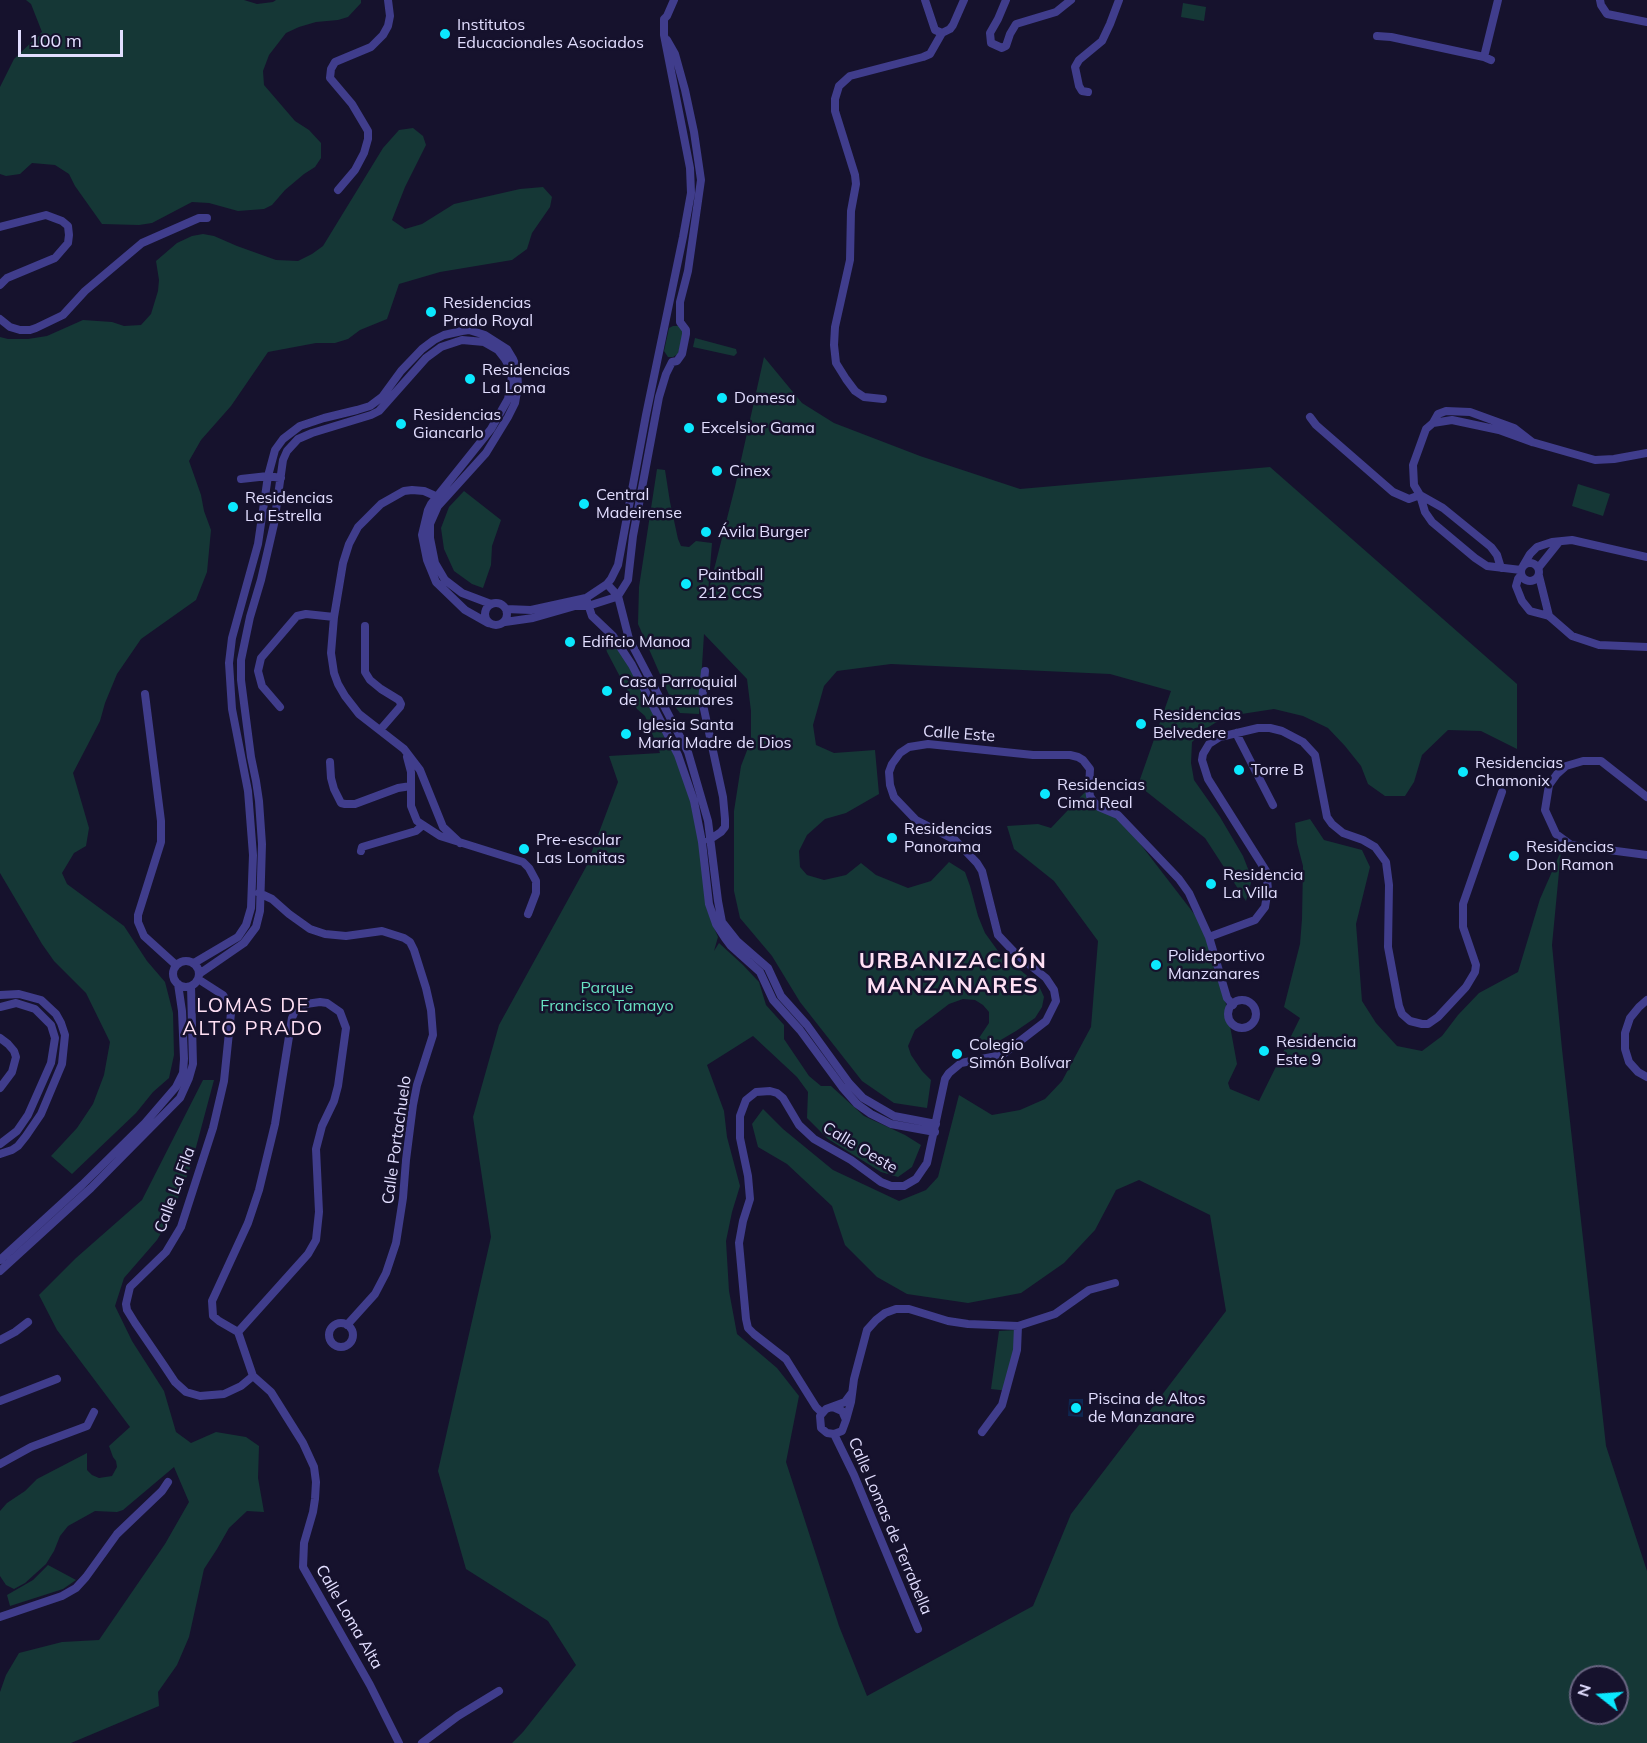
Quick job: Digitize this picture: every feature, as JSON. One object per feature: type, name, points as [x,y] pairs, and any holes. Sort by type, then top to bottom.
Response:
[{"type":"street","points":[[338,190],[355,170],[364,153],[368,131],[352,104],[330,78],[331,69],[335,62],[372,47],[383,35],[390,16],[388,0]]},
{"type":"street","points":[[0,1271],[91,1188],[180,1098],[193,1064],[191,986],[199,976],[243,943],[251,935],[259,920],[248,791],[232,709],[229,663],[231,638],[258,544],[268,476],[275,450],[283,439],[292,431],[324,418],[370,406],[382,397],[414,356],[444,335],[469,330],[485,335],[500,343],[513,358],[517,369],[518,386],[515,403],[486,453],[428,510],[422,536],[427,560],[436,582],[465,610],[495,626],[505,622],[533,618],[587,602],[607,584],[615,573],[689,209],[691,180],[664,35],[664,19],[674,0]]},
{"type":"street","points":[[925,0],[935,30],[942,33]]},
{"type":"street","points":[[883,399],[864,397],[855,391],[836,363],[835,327],[850,260],[851,211],[856,184],[836,111],[835,99],[839,86],[850,76],[930,54],[942,33],[953,25],[964,0]]},
{"type":"street","points":[[1006,0],[990,33],[991,43],[1002,48],[1006,46],[1016,24],[1056,12],[1068,2]]},
{"type":"street","points":[[1088,92],[1082,91],[1079,86],[1075,67],[1079,60],[1102,41],[1119,0]]},
{"type":"street","points":[[1377,36],[1488,58],[1498,0]]},
{"type":"street","points":[[1600,0],[1600,5],[1607,14],[1647,22]]},
{"type":"street","points":[[664,35],[675,54],[678,65],[694,132],[701,180],[688,272],[680,302],[682,326]]},
{"type":"street","points":[[0,227],[46,215],[68,226],[69,235],[68,243],[55,258],[7,278],[0,285]]},
{"type":"street","points":[[0,318],[10,327],[30,330],[63,315],[85,291],[142,243],[199,218],[207,218]]},
{"type":"street","points":[[657,359],[662,357],[672,362],[677,361],[682,354],[686,330],[672,321],[665,324]]},
{"type":"street","points":[[194,963],[238,937],[249,917],[257,893],[262,844],[259,801],[241,680],[241,660],[274,524],[283,460],[287,451],[298,439],[379,411],[416,368],[441,347],[462,339],[484,342],[498,350],[510,368],[512,376],[508,399],[492,429],[440,498],[430,524],[430,538],[435,563],[445,580],[462,593],[491,604],[499,603],[508,614],[505,622]]},
{"type":"street","points":[[506,609],[531,610],[618,596],[628,580],[633,536],[658,397],[672,362]]},
{"type":"street","points":[[1549,615],[1539,572],[1531,562],[1522,570],[1488,566],[1432,522],[1425,512],[1420,495],[1414,486],[1413,465],[1426,429],[1438,414],[1446,411],[1470,412],[1514,428],[1532,442],[1595,460],[1647,453]]},
{"type":"street","points":[[1310,417],[1393,492],[1409,499],[1420,495],[1443,508],[1491,547],[1497,555],[1501,568]]},
{"type":"street","points":[[241,479],[268,476],[281,478]]},
{"type":"street","points":[[440,498],[424,491],[404,491],[381,504],[363,520],[349,544],[343,563],[331,653],[338,684],[359,714],[404,748],[420,770],[440,821],[447,832],[460,843]]},
{"type":"street","points":[[1647,557],[1572,540],[1547,543],[1537,547],[1530,554],[1516,586],[1522,601],[1530,611],[1549,615],[1572,636],[1599,645],[1647,647]]},
{"type":"street","points":[[1522,570],[1525,579],[1535,580],[1559,542]]},
{"type":"street","points":[[607,584],[618,596],[628,639],[688,752],[702,798],[722,922],[737,941],[768,968],[781,996],[807,1025],[849,1083],[863,1098],[888,1114],[917,1125],[935,1128]]},
{"type":"street","points":[[587,602],[592,616],[613,636],[628,657],[666,730],[689,784],[707,840]]},
{"type":"street","points":[[488,622],[485,615],[491,604]]},
{"type":"street","points":[[280,707],[262,686],[258,671],[261,658],[297,616],[306,614],[334,617]]},
{"type":"street","points":[[365,626],[365,672],[370,680],[399,700],[401,704],[380,730]]},
{"type":"street","points":[[705,670],[702,700],[723,797],[725,819],[725,826],[721,832],[707,840]]},
{"type":"street","points":[[145,694],[160,811],[161,842],[138,915],[138,922],[144,936],[176,965]]},
{"type":"street","points":[[1209,937],[1250,923],[1265,907],[1268,895],[1266,871],[1208,779],[1202,760],[1205,749],[1213,740],[1258,728],[1270,728],[1291,735],[1303,742],[1315,755],[1327,817],[1332,824],[1343,833],[1369,843],[1383,856],[1389,876],[1388,947],[1402,1014],[1410,1021],[1428,1024],[1438,1017],[1466,987],[1475,972],[1476,965],[1463,927],[1463,904],[1502,792]]},
{"type":"street","points":[[1236,733],[1274,805]]},
{"type":"street","name":"Calle Este","points":[[935,1128],[945,1079],[952,1069],[961,1064],[1002,1055],[1046,1021],[1056,1001],[1054,990],[1046,978],[1016,954],[998,935],[982,871],[977,862],[961,844],[916,820],[894,797],[889,772],[892,764],[904,750],[916,745],[928,744],[1033,755],[1060,754],[1078,757],[1087,764],[1090,796],[1093,801],[1099,807],[1118,815],[1179,879],[1194,901],[1209,937],[1227,998],[1233,1005]]},
{"type":"street","points":[[404,748],[411,772],[411,803],[415,817],[440,836],[523,862],[534,875],[536,888],[535,899],[528,914]]},
{"type":"street","points":[[1647,797],[1600,761],[1583,761],[1566,766],[1557,774],[1550,785],[1545,810],[1556,834],[1571,845],[1647,855]]},
{"type":"street","points":[[330,762],[331,778],[341,803],[355,804],[398,788],[411,786]]},
{"type":"street","points":[[411,803],[417,796],[430,796]]},
{"type":"street","points":[[423,825],[434,827],[440,821]]},
{"type":"street","points":[[362,851],[362,847],[416,831],[423,825]]},
{"type":"street","name":"Calle Portachuelo","points":[[257,893],[272,899],[310,929],[325,934],[346,936],[382,931],[410,942],[431,1010],[433,1035],[417,1085],[396,1243],[386,1273],[375,1294],[348,1325]]},
{"type":"street","points":[[0,1260],[82,1185],[145,1123],[176,1087],[183,1073],[184,1059],[182,1011],[178,984],[173,975],[176,965],[187,960],[194,963],[199,970],[199,976]]},
{"type":"street","name":"Calle La Fila","points":[[199,976],[223,995],[230,1007],[224,1081],[213,1128],[181,1227],[166,1252],[130,1287],[126,1304],[151,1347],[186,1392],[200,1396],[224,1394],[234,1390],[253,1376]]},
{"type":"street","points":[[178,984],[184,987],[191,986]]},
{"type":"street","points":[[0,995],[19,994],[40,1000],[56,1014],[62,1023],[65,1035],[62,1064],[41,1114],[18,1146],[0,1154]]},
{"type":"street","points":[[1647,1000],[1630,1018],[1625,1033],[1625,1049],[1629,1062],[1638,1072],[1647,1077]]},
{"type":"street","points":[[0,1007],[16,1003],[35,1009],[51,1024],[54,1038],[51,1063],[28,1115],[17,1131],[0,1144]]},
{"type":"street","points":[[238,1332],[308,1254],[316,1240],[319,1212],[316,1149],[322,1126],[334,1101],[346,1038],[344,1019],[340,1012],[327,1003],[306,1004],[296,1011],[292,1018],[275,1124],[260,1190],[248,1223],[212,1301],[213,1316],[238,1332],[253,1376]]},
{"type":"street","points":[[0,1038],[14,1051],[16,1057],[12,1072],[0,1088]]},
{"type":"street","name":"Calle Oeste","points":[[822,1413],[786,1359],[748,1328],[739,1243],[750,1199],[740,1138],[742,1108],[756,1092],[770,1090],[777,1093],[783,1098],[799,1125],[814,1139],[851,1160],[876,1179],[891,1186],[904,1186],[922,1172],[930,1155],[935,1128]]},
{"type":"street","points":[[851,1393],[844,1402],[822,1413],[819,1420],[821,1428],[827,1433],[838,1433],[844,1428],[867,1330],[890,1310],[909,1308],[948,1321],[1018,1326],[1055,1314],[1089,1290],[1115,1283]]},
{"type":"street","points":[[0,1340],[28,1322]]},
{"type":"street","points":[[982,1432],[1002,1405],[1017,1350],[1018,1326]]},
{"type":"street","name":"Calle Loma Alta","points":[[253,1376],[271,1392],[303,1443],[314,1467],[315,1499],[304,1543],[303,1567],[370,1685],[399,1743]]},
{"type":"street","points":[[0,1401],[57,1379]]},
{"type":"street","points":[[833,1407],[842,1411],[846,1420]]},
{"type":"street","points":[[0,1464],[25,1450],[87,1426],[94,1412]]},
{"type":"street","name":"Calle Lomas de Terrabella","points":[[834,1434],[854,1475],[918,1629]]},
{"type":"street","points":[[0,1617],[62,1596],[76,1588],[117,1534],[162,1491],[168,1482]]},
{"type":"street","points":[[422,1743],[458,1716],[499,1691]]},
{"type":"green space","points":[[26,0],[244,0],[257,4],[276,0],[361,0],[361,3],[348,17],[316,22],[286,33],[269,55],[263,71],[264,85],[295,121],[309,130],[321,143],[321,158],[315,167],[285,190],[272,205],[264,209],[238,211],[209,203],[192,202],[152,223],[139,225],[102,224],[69,174],[55,165],[32,163],[20,174],[6,176],[0,174],[0,87],[14,59],[42,32],[31,4]]},
{"type":"green space","points":[[1183,3],[1206,7],[1204,21],[1181,17]]},
{"type":"green space","points":[[413,128],[423,136],[426,145],[392,220],[405,229],[422,224],[454,204],[520,189],[543,187],[552,197],[550,207],[532,233],[527,249],[512,260],[440,272],[399,284],[387,319],[360,330],[348,339],[335,343],[316,343],[268,352],[231,406],[201,440],[189,461],[211,530],[207,572],[196,600],[141,639],[117,674],[100,721],[73,773],[89,828],[86,846],[74,853],[62,873],[67,884],[124,926],[147,961],[165,982],[173,1013],[174,1055],[169,1078],[72,1174],[51,1156],[77,1128],[93,1104],[104,1075],[110,1042],[86,993],[54,961],[0,873],[0,337],[28,339],[47,336],[83,320],[112,322],[124,326],[141,325],[151,314],[158,291],[156,261],[177,243],[192,236],[203,234],[214,236],[276,260],[298,261],[312,254],[323,246],[383,148],[399,130]]},
{"type":"green space","points":[[679,326],[684,331],[678,354],[668,357],[664,351],[669,328]]},
{"type":"green space","points":[[695,338],[736,349],[737,353],[734,356],[693,347]]},
{"type":"green space","points":[[764,357],[802,403],[834,423],[920,456],[1020,489],[1270,467],[1517,684],[1517,749],[1481,731],[1448,730],[1422,755],[1414,782],[1405,796],[1385,796],[1368,784],[1361,766],[1328,728],[1303,716],[1274,709],[1235,715],[1215,723],[1192,742],[1191,763],[1194,780],[1220,817],[1243,856],[1252,879],[1246,901],[1205,838],[1138,785],[1171,691],[1110,674],[891,664],[837,671],[824,686],[813,725],[816,745],[834,753],[875,750],[879,794],[846,813],[825,819],[807,835],[799,851],[800,867],[807,875],[824,880],[846,875],[861,863],[876,875],[908,888],[931,881],[949,862],[965,872],[985,933],[998,951],[1039,986],[1044,997],[1042,1007],[1035,1018],[999,1041],[985,1043],[979,1038],[989,1023],[989,1012],[983,1005],[975,1000],[963,999],[949,1004],[915,1030],[908,1046],[911,1055],[931,1080],[927,1108],[894,1103],[862,1081],[800,1002],[772,956],[740,918],[734,891],[734,811],[741,766],[751,740],[751,711],[747,679],[704,634],[699,714],[680,713],[673,704],[638,624],[639,587],[657,469],[665,470],[681,546],[689,547],[696,541],[712,543],[708,593]]},
{"type":"green space","points":[[1578,484],[1610,494],[1603,516],[1572,506]]},
{"type":"green space","points":[[464,491],[501,520],[492,546],[491,565],[483,588],[472,584],[454,571],[444,549],[441,528],[449,507]]},
{"type":"green space","name":"Parque Francisco Tamayo","points":[[609,634],[618,636],[688,780],[713,925],[718,937],[714,951],[719,943],[759,982],[766,1005],[784,1025],[784,1039],[809,1076],[821,1086],[831,1086],[864,1116],[921,1145],[912,1167],[898,1177],[881,1172],[828,1139],[807,1118],[808,1092],[797,1077],[753,1036],[707,1065],[724,1111],[727,1137],[740,1186],[726,1241],[729,1291],[737,1334],[777,1368],[799,1396],[786,1462],[839,1626],[867,1696],[1033,1606],[1071,1514],[1226,1311],[1210,1215],[1139,1180],[1116,1190],[1095,1230],[1064,1263],[1021,1293],[968,1303],[907,1294],[877,1277],[845,1245],[832,1206],[787,1164],[758,1147],[752,1124],[763,1109],[783,1129],[833,1170],[899,1201],[926,1190],[938,1177],[959,1095],[992,1115],[1020,1110],[1045,1099],[1062,1081],[1091,1027],[1098,941],[1054,881],[1014,849],[1007,826],[1038,824],[1051,828],[1086,791],[1099,807],[1118,815],[1205,928],[1226,1004],[1237,1064],[1228,1083],[1230,1089],[1259,1101],[1300,1018],[1284,1007],[1300,944],[1302,919],[1303,866],[1295,823],[1310,819],[1324,840],[1362,850],[1370,867],[1356,924],[1362,1001],[1376,1023],[1397,1046],[1422,1051],[1442,1036],[1479,993],[1518,972],[1540,899],[1561,851],[1552,945],[1562,1049],[1606,1446],[1647,1571],[1647,1743],[512,1743],[576,1665],[548,1621],[466,1569],[438,1471],[491,1237],[473,1117],[499,1025],[586,867],[618,782],[609,756],[660,753],[645,716],[637,709],[604,642]]},
{"type":"green space","points":[[203,1080],[214,1080],[191,1166],[170,1218],[157,1240],[124,1278],[115,1306],[132,1341],[164,1391],[176,1432],[191,1443],[216,1432],[246,1437],[259,1446],[258,1478],[264,1512],[247,1511],[229,1528],[204,1569],[189,1637],[177,1665],[158,1692],[159,1706],[71,1743],[0,1743],[0,1692],[6,1675],[19,1653],[62,1642],[99,1640],[165,1544],[189,1502],[174,1467],[123,1510],[95,1511],[68,1526],[60,1536],[46,1564],[25,1583],[14,1589],[6,1585],[0,1576],[0,1511],[37,1479],[87,1453],[87,1470],[92,1475],[99,1478],[112,1476],[117,1467],[109,1446],[130,1427],[57,1330],[39,1295],[76,1258],[142,1200]]},
{"type":"green space","points":[[1016,1330],[1009,1391],[991,1389],[999,1331]]},
{"type":"green space","points":[[48,1565],[76,1580],[63,1589],[10,1606],[7,1595],[33,1580]]},
{"type":"water","name":"Piscina de Altos de Manzanare","points":[[1069,1399],[1083,1399],[1083,1417],[1068,1416]]},
{"type":"place","name":"Institutos Educacionales Asociados","points":[[445,34]]},
{"type":"place","name":"Residencias Prado Royal","points":[[431,312]]},
{"type":"place","name":"Residencias La Loma","points":[[470,379]]},
{"type":"place","name":"Domesa","points":[[722,398]]},
{"type":"place","name":"Residencias Giancarlo","points":[[401,424]]},
{"type":"place","name":"Excelsior Gama","points":[[689,428]]},
{"type":"place","name":"Cinex","points":[[717,471]]},
{"type":"place","name":"Central Madeirense","points":[[584,504]]},
{"type":"place","name":"Residencias La Estrella","points":[[233,507]]},
{"type":"place","name":"Ávila Burger","points":[[706,532]]},
{"type":"place","name":"Paintball 212 CCS","points":[[686,584]]},
{"type":"place","name":"Edificio Manoa","points":[[570,642]]},
{"type":"place","name":"Casa Parroquial de Manzanares","points":[[607,691]]},
{"type":"place","name":"Residencias Belvedere","points":[[1141,724]]},
{"type":"place","name":"Iglesia Santa María Madre de Dios","points":[[626,734]]},
{"type":"place","name":"Torre B","points":[[1239,770]]},
{"type":"place","name":"Residencias Chamonix","points":[[1463,772]]},
{"type":"place","name":"Residencias Cima Real","points":[[1045,794]]},
{"type":"place","name":"Residencias Panorama","points":[[892,838]]},
{"type":"place","name":"Pre-escolar Las Lomitas","points":[[524,849]]},
{"type":"place","name":"Residencias Don Ramon","points":[[1514,856]]},
{"type":"place","name":"Residencia La Villa","points":[[1211,884]]},
{"type":"place","name":"Polideportivo Manzanares","points":[[1156,965]]},
{"type":"place","name":"Residencia Este 9","points":[[1264,1051]]},
{"type":"place","name":"Colegio Simón Bolívar","points":[[957,1054]]},
{"type":"place","name":"Piscina de Altos de Manzanare","points":[[1076,1408]]},
{"type":"district","name":"URBANIZACIÓN MANZANARES","points":[[953,974]]},
{"type":"district","name":"LOMAS DE ALTO PRADO","points":[[253,1018]]}]
